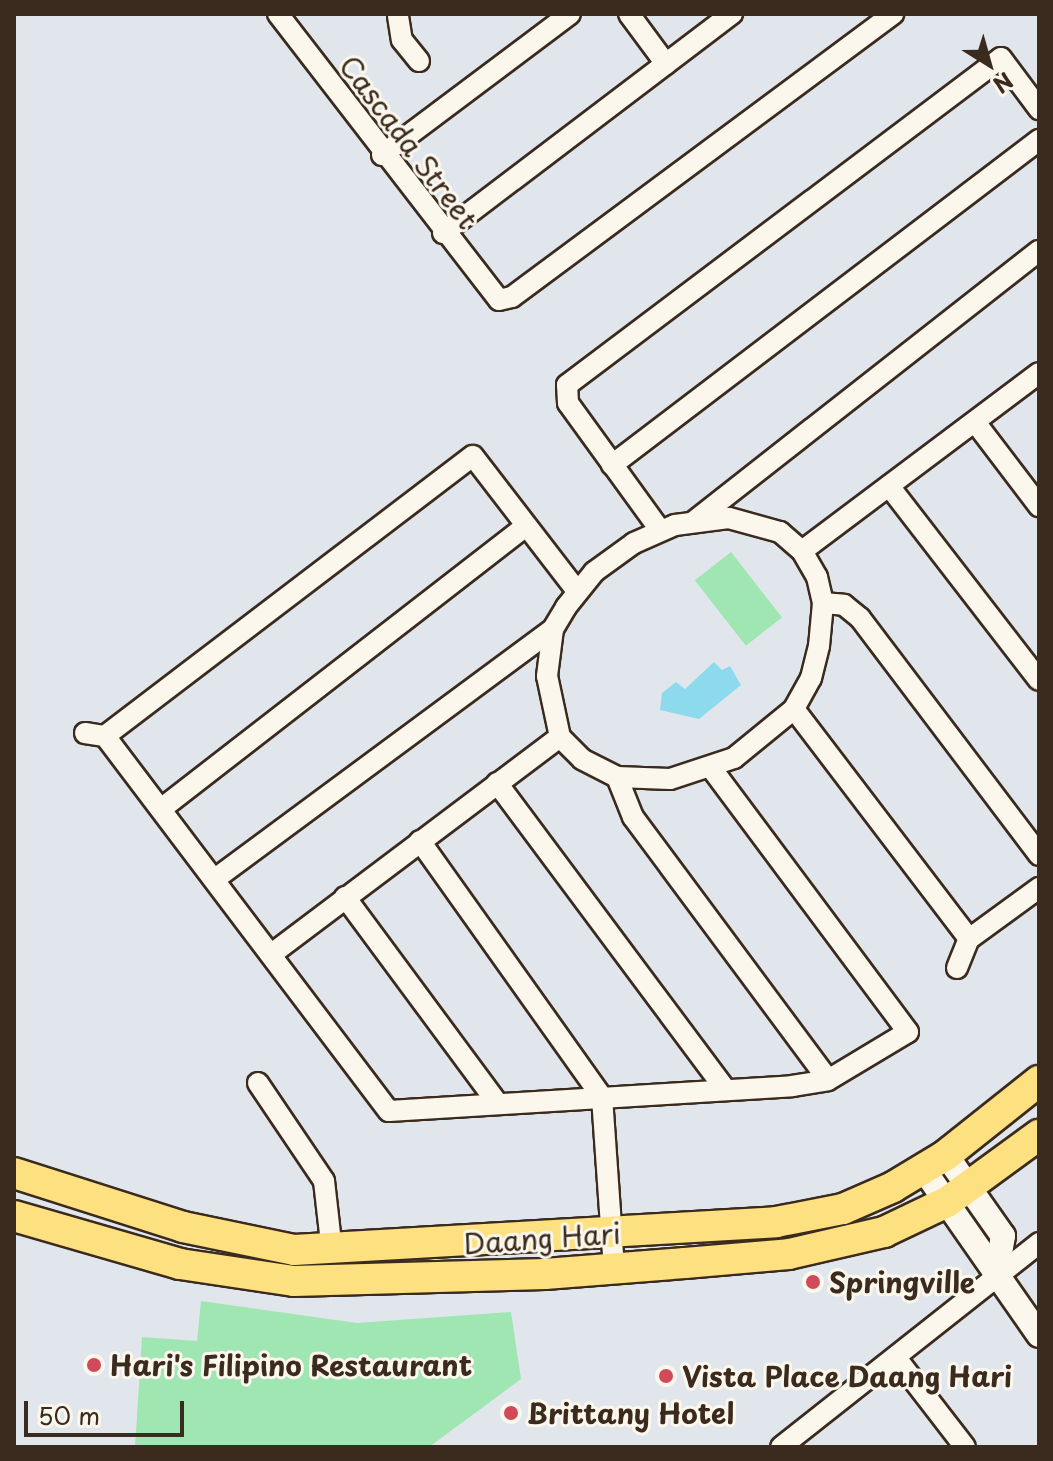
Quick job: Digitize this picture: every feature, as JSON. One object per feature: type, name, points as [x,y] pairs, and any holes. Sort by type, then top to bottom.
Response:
[{"type":"main road","name":"Daang Hari","points":[[14,1173],[183,1227],[258,1245],[332,1251],[812,1217],[869,1200],[935,1162],[1039,1081]]},
{"type":"main road","name":"Daang Hari","points":[[14,1216],[180,1264],[294,1281],[614,1268],[846,1244],[958,1195],[1039,1135]]},
{"type":"street","name":"Cascada Street","points":[[278,14],[382,155],[499,300],[512,297],[893,14]]},
{"type":"street","points":[[382,155],[570,14]]},
{"type":"street","points":[[629,14],[666,64]]},
{"type":"street","points":[[443,233],[732,14]]},
{"type":"street","points":[[403,15],[402,40],[419,61]]},
{"type":"street","points":[[660,530],[568,403],[567,385],[1001,58],[1039,109]]},
{"type":"street","points":[[612,465],[1039,140]]},
{"type":"street","points":[[693,522],[1039,251]]},
{"type":"street","points":[[802,551],[1039,373]]},
{"type":"street","points":[[975,422],[1038,504]]},
{"type":"street","points":[[577,591],[473,456],[95,735],[161,809],[273,953],[389,1111],[828,1080],[908,1032],[711,768]]},
{"type":"street","points":[[889,486],[1039,680]]},
{"type":"street","points":[[215,879],[553,629],[577,591],[612,558],[660,530],[729,518],[759,523],[802,551],[823,603],[811,678],[794,709],[753,746],[711,768],[670,779],[617,777],[582,759],[560,737],[547,676],[553,629]]},
{"type":"street","points":[[161,809],[526,526]]},
{"type":"street","points":[[823,603],[844,605],[860,618],[1039,855]]},
{"type":"street","points":[[794,709],[969,939]]},
{"type":"street","points":[[273,953],[560,737]]},
{"type":"street","points":[[617,777],[633,817],[828,1080]]},
{"type":"street","points":[[497,783],[725,1089]]},
{"type":"street","points":[[420,841],[602,1097],[614,1268]]},
{"type":"street","points":[[957,968],[969,939],[1039,888]]},
{"type":"street","points":[[345,897],[498,1104]]},
{"type":"street","points":[[258,1083],[324,1181],[332,1251]]},
{"type":"street","points":[[935,1162],[958,1195],[996,1274],[1039,1335]]},
{"type":"street","points":[[781,1447],[974,1299],[996,1274],[1039,1243]]},
{"type":"street","points":[[897,1359],[965,1447]]},
{"type":"green space","points":[[731,552],[782,617],[746,646],[695,580]]},
{"type":"green space","points":[[201,1301],[357,1323],[511,1312],[521,1379],[429,1447],[135,1447],[142,1337],[197,1341]]},
{"type":"water","points":[[714,662],[722,670],[730,666],[741,685],[699,719],[660,710],[662,693],[676,682],[685,689]]},
{"type":"place","name":"Springville","points":[[813,1282]]},
{"type":"place","name":"Hari's Filipino Restaurant","points":[[94,1365]]},
{"type":"place","name":"Vista Place Daang Hari","points":[[666,1376]]},
{"type":"place","name":"Brittany Hotel","points":[[511,1413]]}]
